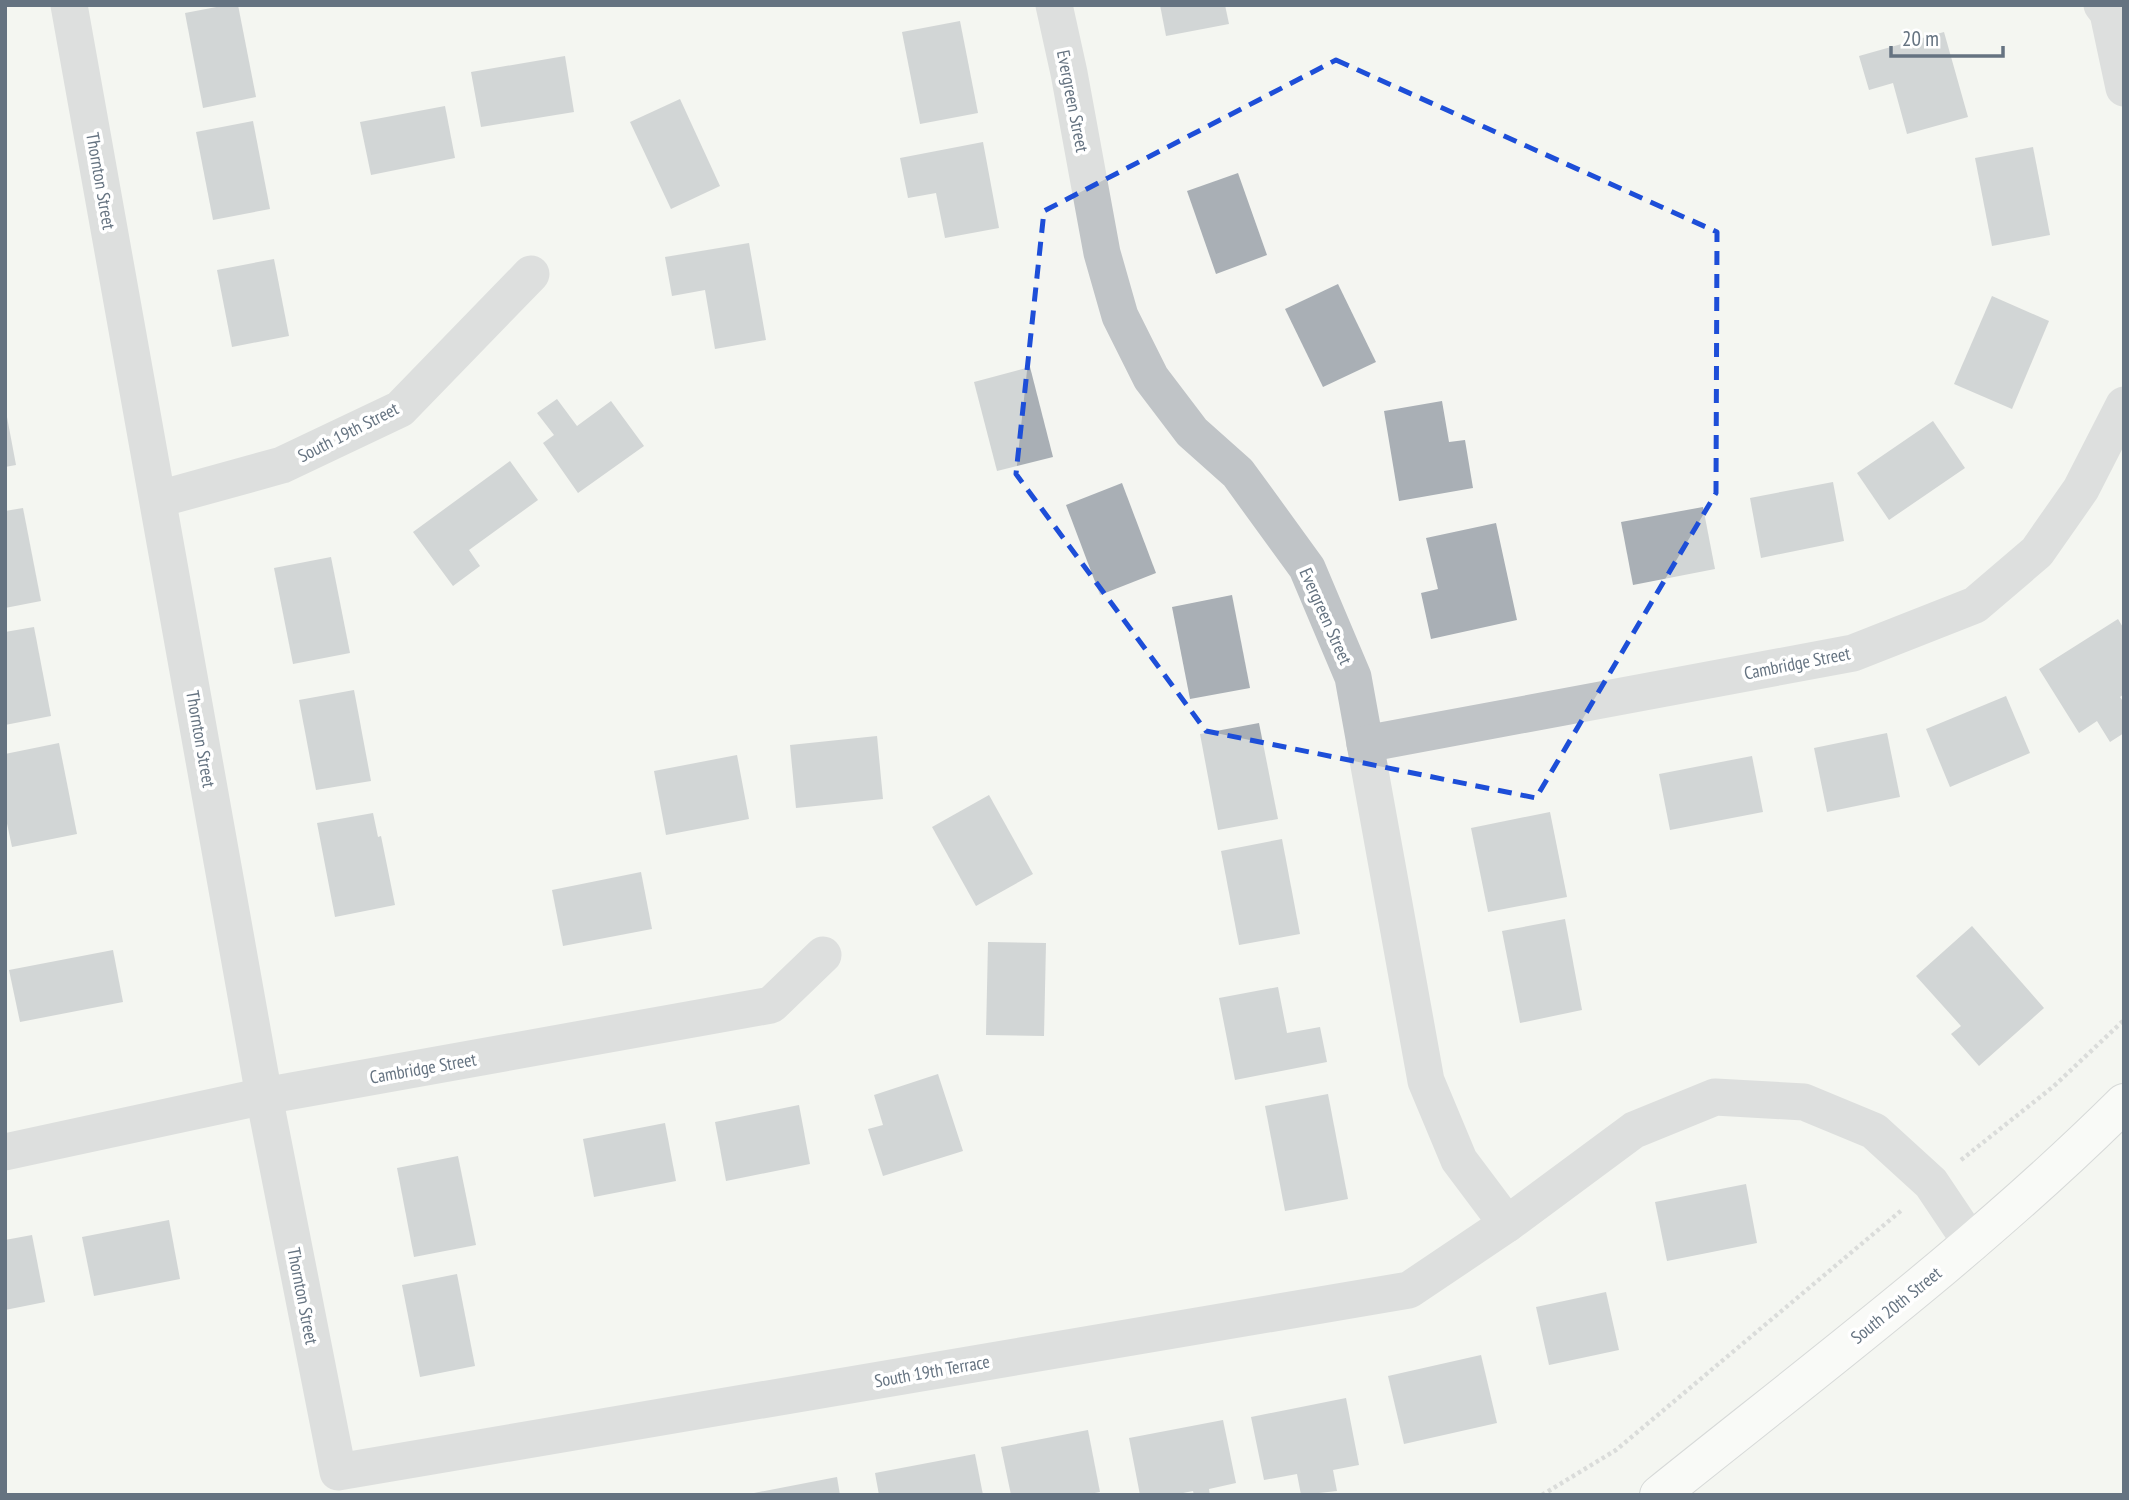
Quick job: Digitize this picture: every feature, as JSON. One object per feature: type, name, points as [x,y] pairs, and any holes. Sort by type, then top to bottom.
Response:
[{"type":"main road","name":"South 20th Street","points":[[1659,1495],[1972,1244],[2124,1103]]},
{"type":"street","name":"Thornton Street","points":[[69,5],[264,1096],[338,1472]]},
{"type":"street","name":"Evergreen Street","points":[[1054,5],[1102,253],[1119,316],[1151,378],[1192,432],[1238,473],[1307,568],[1353,677],[1426,1081],[1459,1160],[1507,1224]]},
{"type":"street","points":[[2102,5],[2108,13],[2124,88]]},
{"type":"street","name":"South 19th Street","points":[[159,499],[282,465],[400,409],[531,274]]},
{"type":"street","name":"Cambridge Street","points":[[1365,744],[1853,653],[1975,605],[2036,552],[2081,489],[2124,405]]},
{"type":"street","name":"Cambridge Street","points":[[5,1152],[264,1096],[771,1005],[823,955]]},
{"type":"street","name":"South 19th Terrace","points":[[338,1472],[1409,1290],[1507,1224],[1634,1130],[1715,1097],[1804,1102],[1874,1131],[1931,1184],[1972,1244]]},
{"type":"path","points":[[1542,1495],[1616,1450],[1888,1224],[1931,1184],[2054,1086],[2124,1020]]},
{"type":"highlighted area","points":[[1336,60],[1717,232],[1716,493],[1536,798],[1206,731],[1016,474],[1044,211]]},
{"type":"building","points":[[238,5],[256,97],[203,108],[185,13]]},
{"type":"building","points":[[1160,5],[1225,5],[1229,24],[1166,36]]},
{"type":"building","points":[[960,21],[978,113],[920,124],[902,32]]},
{"type":"building","points":[[1944,32],[1968,117],[1907,134],[1893,83],[1869,90],[1859,56]]},
{"type":"building","points":[[565,56],[574,112],[481,127],[471,72]]},
{"type":"building","points":[[680,99],[720,186],[671,209],[630,122]]},
{"type":"building","points":[[445,106],[455,158],[371,175],[360,122]]},
{"type":"building","points":[[253,121],[270,209],[213,220],[196,132]]},
{"type":"building","points":[[983,142],[999,228],[945,238],[936,193],[908,198],[900,158]]},
{"type":"building","points":[[2033,147],[2050,235],[1992,246],[1975,158]]},
{"type":"building","points":[[1238,173],[1267,255],[1216,274],[1187,191]]},
{"type":"building","points":[[749,243],[766,340],[715,349],[705,290],[672,296],[665,257]]},
{"type":"building","points":[[274,259],[289,336],[232,347],[217,270]]},
{"type":"building","points":[[1338,284],[1376,362],[1323,387],[1285,309]]},
{"type":"building","points":[[1992,296],[2049,321],[2012,409],[1954,384]]},
{"type":"building","points":[[1030,367],[1053,457],[997,471],[974,382]]},
{"type":"building","points":[[557,399],[577,426],[611,401],[644,446],[578,493],[543,443],[554,435],[537,413]]},
{"type":"building","points":[[1442,401],[1449,442],[1465,440],[1473,488],[1399,501],[1384,411]]},
{"type":"building","points":[[7,417],[16,465],[5,467],[5,418]]},
{"type":"building","points":[[1933,421],[1965,468],[1889,520],[1857,473]]},
{"type":"building","points":[[510,461],[538,500],[469,550],[480,566],[453,586],[413,532]]},
{"type":"building","points":[[1833,482],[1844,541],[1761,558],[1750,498]]},
{"type":"building","points":[[1122,483],[1156,573],[1100,595],[1066,505]]},
{"type":"building","points":[[1703,507],[1715,569],[1633,585],[1621,522]]},
{"type":"building","points":[[23,508],[41,601],[5,608],[5,511]]},
{"type":"building","points":[[1496,523],[1517,620],[1431,639],[1421,593],[1438,589],[1426,538]]},
{"type":"building","points":[[331,557],[350,653],[293,664],[274,568]]},
{"type":"building","points":[[1232,595],[1250,688],[1190,699],[1172,607]]},
{"type":"building","points":[[2118,619],[2124,629],[2124,694],[2120,697],[2124,703],[2124,733],[2110,742],[2097,721],[2079,733],[2039,669]]},
{"type":"building","points":[[34,627],[51,716],[5,725],[5,632]]},
{"type":"building","points":[[354,690],[371,781],[316,790],[299,700]]},
{"type":"building","points":[[2006,696],[2030,753],[1950,787],[1926,729]]},
{"type":"building","points":[[1259,723],[1278,819],[1218,830],[1200,734]]},
{"type":"building","points":[[1887,733],[1900,797],[1827,812],[1814,748]]},
{"type":"building","points":[[877,736],[883,799],[796,808],[790,745]]},
{"type":"building","points":[[59,743],[77,834],[12,847],[5,814],[5,754]]},
{"type":"building","points":[[737,755],[749,819],[666,835],[654,771]]},
{"type":"building","points":[[1752,756],[1763,812],[1670,830],[1659,774]]},
{"type":"building","points":[[989,795],[1033,874],[976,906],[932,827]]},
{"type":"building","points":[[1550,812],[1567,897],[1488,912],[1471,828]]},
{"type":"building","points":[[373,813],[378,837],[381,836],[395,905],[335,917],[317,823]]},
{"type":"building","points":[[1282,839],[1300,934],[1239,945],[1221,851]]},
{"type":"building","points":[[641,872],[652,929],[563,946],[552,890]]},
{"type":"building","points":[[1565,919],[1582,1010],[1520,1023],[1502,931]]},
{"type":"building","points":[[1972,926],[2044,1008],[1979,1066],[1951,1034],[1961,1026],[1916,976]]},
{"type":"building","points":[[988,942],[1046,943],[1044,1036],[986,1035]]},
{"type":"building","points":[[113,950],[123,1002],[20,1022],[9,970]]},
{"type":"building","points":[[1278,987],[1287,1033],[1320,1027],[1327,1062],[1235,1080],[1219,998]]},
{"type":"building","points":[[938,1074],[963,1151],[883,1176],[868,1129],[883,1125],[874,1095]]},
{"type":"building","points":[[1328,1094],[1348,1199],[1285,1211],[1265,1106]]},
{"type":"building","points":[[799,1105],[810,1164],[726,1181],[715,1122]]},
{"type":"building","points":[[665,1123],[676,1181],[594,1197],[583,1139]]},
{"type":"building","points":[[458,1156],[476,1245],[414,1257],[397,1168]]},
{"type":"building","points":[[1746,1184],[1757,1243],[1667,1261],[1655,1202]]},
{"type":"building","points":[[169,1220],[180,1279],[94,1296],[82,1237]]},
{"type":"building","points":[[32,1235],[45,1302],[5,1310],[5,1240]]},
{"type":"building","points":[[457,1274],[475,1366],[420,1377],[402,1285]]},
{"type":"building","points":[[1606,1292],[1619,1350],[1549,1365],[1536,1307]]},
{"type":"building","points":[[1481,1355],[1497,1423],[1404,1444],[1388,1376]]},
{"type":"building","points":[[1346,1398],[1359,1465],[1333,1470],[1337,1491],[1301,1495],[1297,1474],[1264,1480],[1251,1417]]},
{"type":"building","points":[[1223,1420],[1236,1483],[1209,1489],[1210,1495],[1194,1495],[1193,1491],[1173,1495],[1140,1495],[1129,1438]]},
{"type":"building","points":[[1088,1430],[1100,1492],[1084,1495],[1011,1495],[1001,1447]]},
{"type":"building","points":[[975,1454],[983,1495],[879,1495],[875,1473]]},
{"type":"building","points":[[837,1477],[840,1495],[754,1495],[754,1493]]}]
